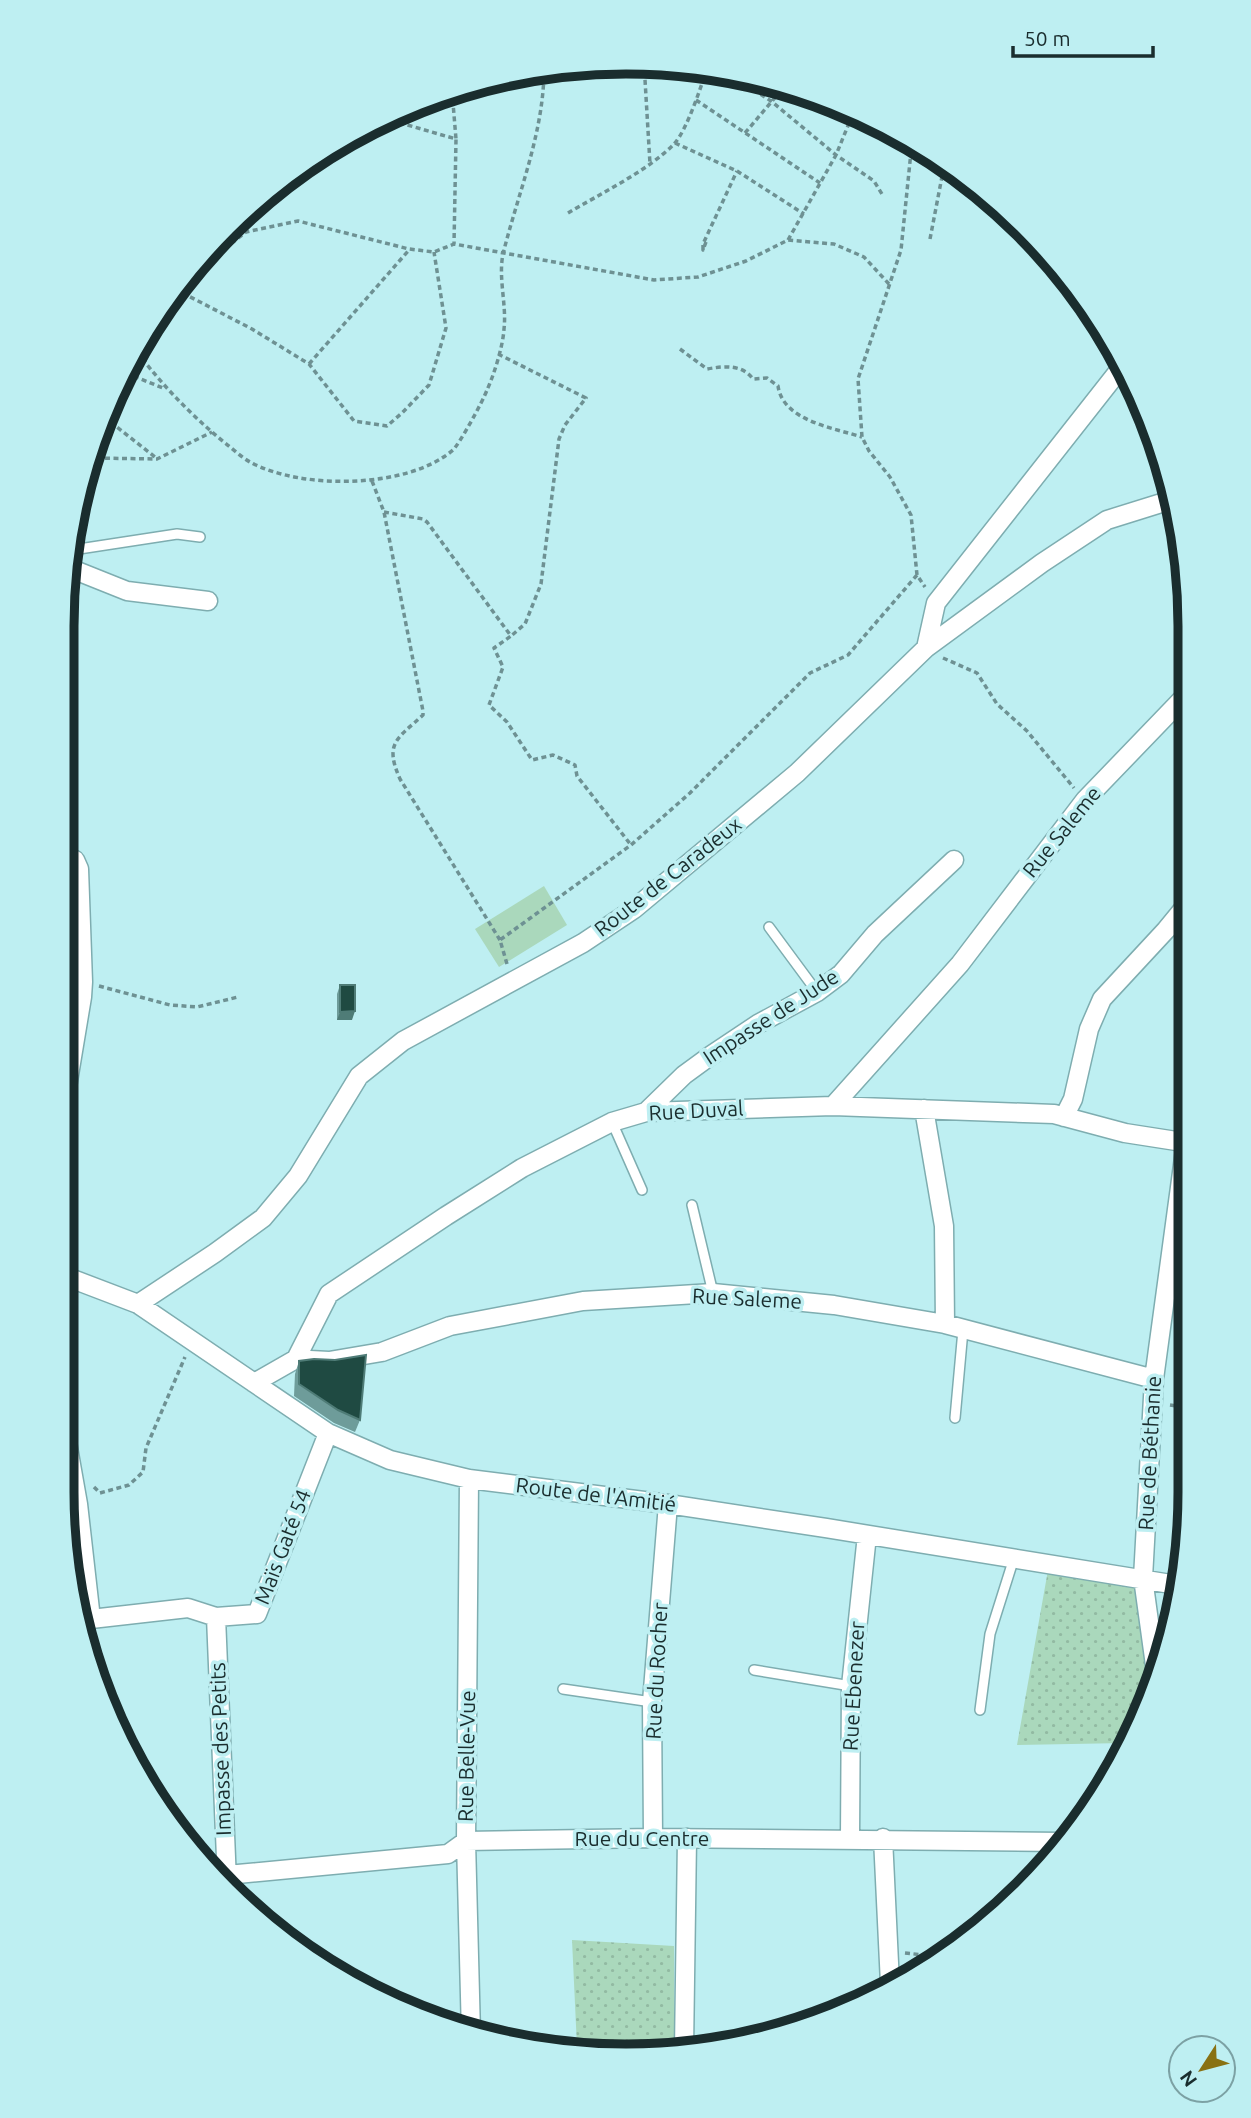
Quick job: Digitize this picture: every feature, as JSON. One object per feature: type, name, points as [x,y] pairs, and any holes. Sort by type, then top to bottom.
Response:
[{"type":"street","points":[[926,648],[936,603],[1117,374]]},
{"type":"street","name":"Route de Caradeux","points":[[138,1304],[215,1254],[263,1218],[298,1176],[359,1076],[403,1041],[583,943],[644,900],[797,772],[926,648],[1042,563],[1107,520],[1163,502]]},
{"type":"street","points":[[77,571],[127,590],[208,601]]},
{"type":"street","name":"Rue Saleme","points":[[833,1105],[960,964],[1085,800],[1178,702]]},
{"type":"street","points":[[74,860],[79,869],[83,982],[74,1050]]},
{"type":"street","name":"Impasse de Jude","points":[[646,1112],[684,1075],[710,1056],[758,1024],[817,992],[841,974],[875,934],[954,860]]},
{"type":"street","points":[[1065,1117],[1073,1099],[1090,1030],[1102,999],[1178,915]]},
{"type":"street","name":"Rue Duval","points":[[296,1359],[329,1294],[522,1168],[612,1122],[646,1112],[833,1105],[1054,1114],[1125,1133],[1178,1142]]},
{"type":"street","points":[[924,1109],[944,1227],[945,1324]]},
{"type":"street","name":"Rue de Béthanie","points":[[1153,1653],[1143,1578],[1154,1379],[1178,1207]]},
{"type":"street","name":"Route de l'Amitié","points":[[74,1280],[138,1304],[328,1433],[390,1460],[469,1479],[668,1504],[1170,1583]]},
{"type":"street","name":"Rue Saleme","points":[[296,1359],[330,1360],[382,1352],[450,1326],[583,1301],[713,1293],[834,1305],[945,1324],[1154,1379]]},
{"type":"street","points":[[254,1383],[296,1359]]},
{"type":"street","name":"Maïs Gaté 54","points":[[88,1619],[188,1608],[216,1617],[257,1614],[328,1433]]},
{"type":"street","name":"Rue Belle-Vue","points":[[469,1479],[466,1841],[471,2022]]},
{"type":"street","points":[[74,1487],[86,1609]]},
{"type":"street","name":"Rue du Rocher","points":[[653,1838],[652,1702],[668,1504]]},
{"type":"street","name":"Rue Ebenezer","points":[[850,1838],[851,1686],[867,1535]]},
{"type":"street","name":"Impasse des Petits","points":[[216,1617],[227,1874]]},
{"type":"street","points":[[684,2041],[687,1838]]},
{"type":"street","points":[[883,1838],[890,1977]]},
{"type":"street","name":"Rue du Centre","points":[[231,1879],[448,1854],[466,1841],[883,1838],[1053,1842]]},
{"type":"lane","points":[[79,549],[177,534],[200,537]]},
{"type":"lane","points":[[769,927],[817,992]]},
{"type":"lane","points":[[612,1122],[642,1190]]},
{"type":"lane","points":[[692,1205],[713,1293]]},
{"type":"lane","points":[[955,1418],[963,1330]]},
{"type":"lane","points":[[980,1710],[990,1634],[1014,1558]]},
{"type":"lane","points":[[754,1670],[851,1686]]},
{"type":"lane","points":[[563,1689],[652,1702]]},
{"type":"path","points":[[645,75],[650,164]]},
{"type":"path","points":[[568,213],[650,164],[675,143],[703,79]]},
{"type":"path","points":[[142,359],[165,389],[212,432],[248,461],[271,472],[324,482],[372,481],[423,467],[454,449],[487,391],[504,330],[503,254],[537,131],[544,80]]},
{"type":"path","points":[[751,88],[771,101],[836,155],[874,181],[882,194]]},
{"type":"path","points":[[745,133],[777,95]]},
{"type":"path","points":[[696,100],[820,183]]},
{"type":"path","points":[[453,101],[456,139],[454,244]]},
{"type":"path","points":[[788,240],[836,155],[850,121]]},
{"type":"path","points":[[399,123],[456,139]]},
{"type":"path","points":[[675,143],[737,171],[804,214]]},
{"type":"path","points":[[911,153],[901,250],[858,379],[862,436],[869,451],[890,477],[911,515],[917,575],[936,603]]},
{"type":"path","points":[[706,242],[703,250],[703,244],[737,171]]},
{"type":"path","points":[[930,239],[942,174]]},
{"type":"path","points":[[186,292],[223,250],[246,232],[298,221],[409,249],[434,252],[454,244],[654,280],[698,277],[746,261],[788,240],[834,244],[864,257],[889,284]]},
{"type":"path","points":[[309,364],[409,249]]},
{"type":"path","points":[[185,293],[309,364],[354,421],[387,426],[429,385],[446,328],[434,252]]},
{"type":"path","points":[[680,349],[707,369],[728,365],[747,370],[753,379],[766,378],[778,386],[779,395],[788,408],[814,422],[862,436]]},
{"type":"path","points":[[498,354],[586,398],[565,425],[559,439],[541,584],[525,624],[495,648],[503,667],[489,705],[507,722],[532,760],[553,755],[575,765],[577,776],[631,845]]},
{"type":"path","points":[[133,376],[165,389]]},
{"type":"path","points":[[112,424],[157,459]]},
{"type":"path","points":[[100,458],[157,459],[212,432]]},
{"type":"path","points":[[372,481],[384,512],[423,710],[423,715],[398,738],[393,747],[392,761],[400,779],[500,940],[512,983]]},
{"type":"path","points":[[384,512],[427,522],[511,636]]},
{"type":"path","points":[[500,940],[631,845],[690,793],[810,673],[848,655],[917,575]]},
{"type":"path","points":[[926,648],[947,661],[977,673],[997,704],[1027,731],[1085,800]]},
{"type":"path","points":[[83,982],[170,1005],[197,1007],[239,997]]},
{"type":"path","points":[[74,1469],[100,1493],[129,1485],[143,1472],[146,1448],[192,1342]]},
{"type":"path","points":[[889,1952],[926,1955]]},
{"type":"green space","points":[[544,886],[567,925],[499,967],[475,929]]},
{"type":"green space","points":[[1048,1570],[1140,1588],[1148,1671],[1118,1743],[1017,1745]]},
{"type":"green space","points":[[572,1940],[674,1946],[674,2042],[577,2042]]},
{"type":"building","points":[[340,985],[355,985],[355,1011],[340,1012]]},
{"type":"building","points":[[366,1355],[360,1420],[338,1410],[299,1384],[299,1361],[335,1360]]}]
